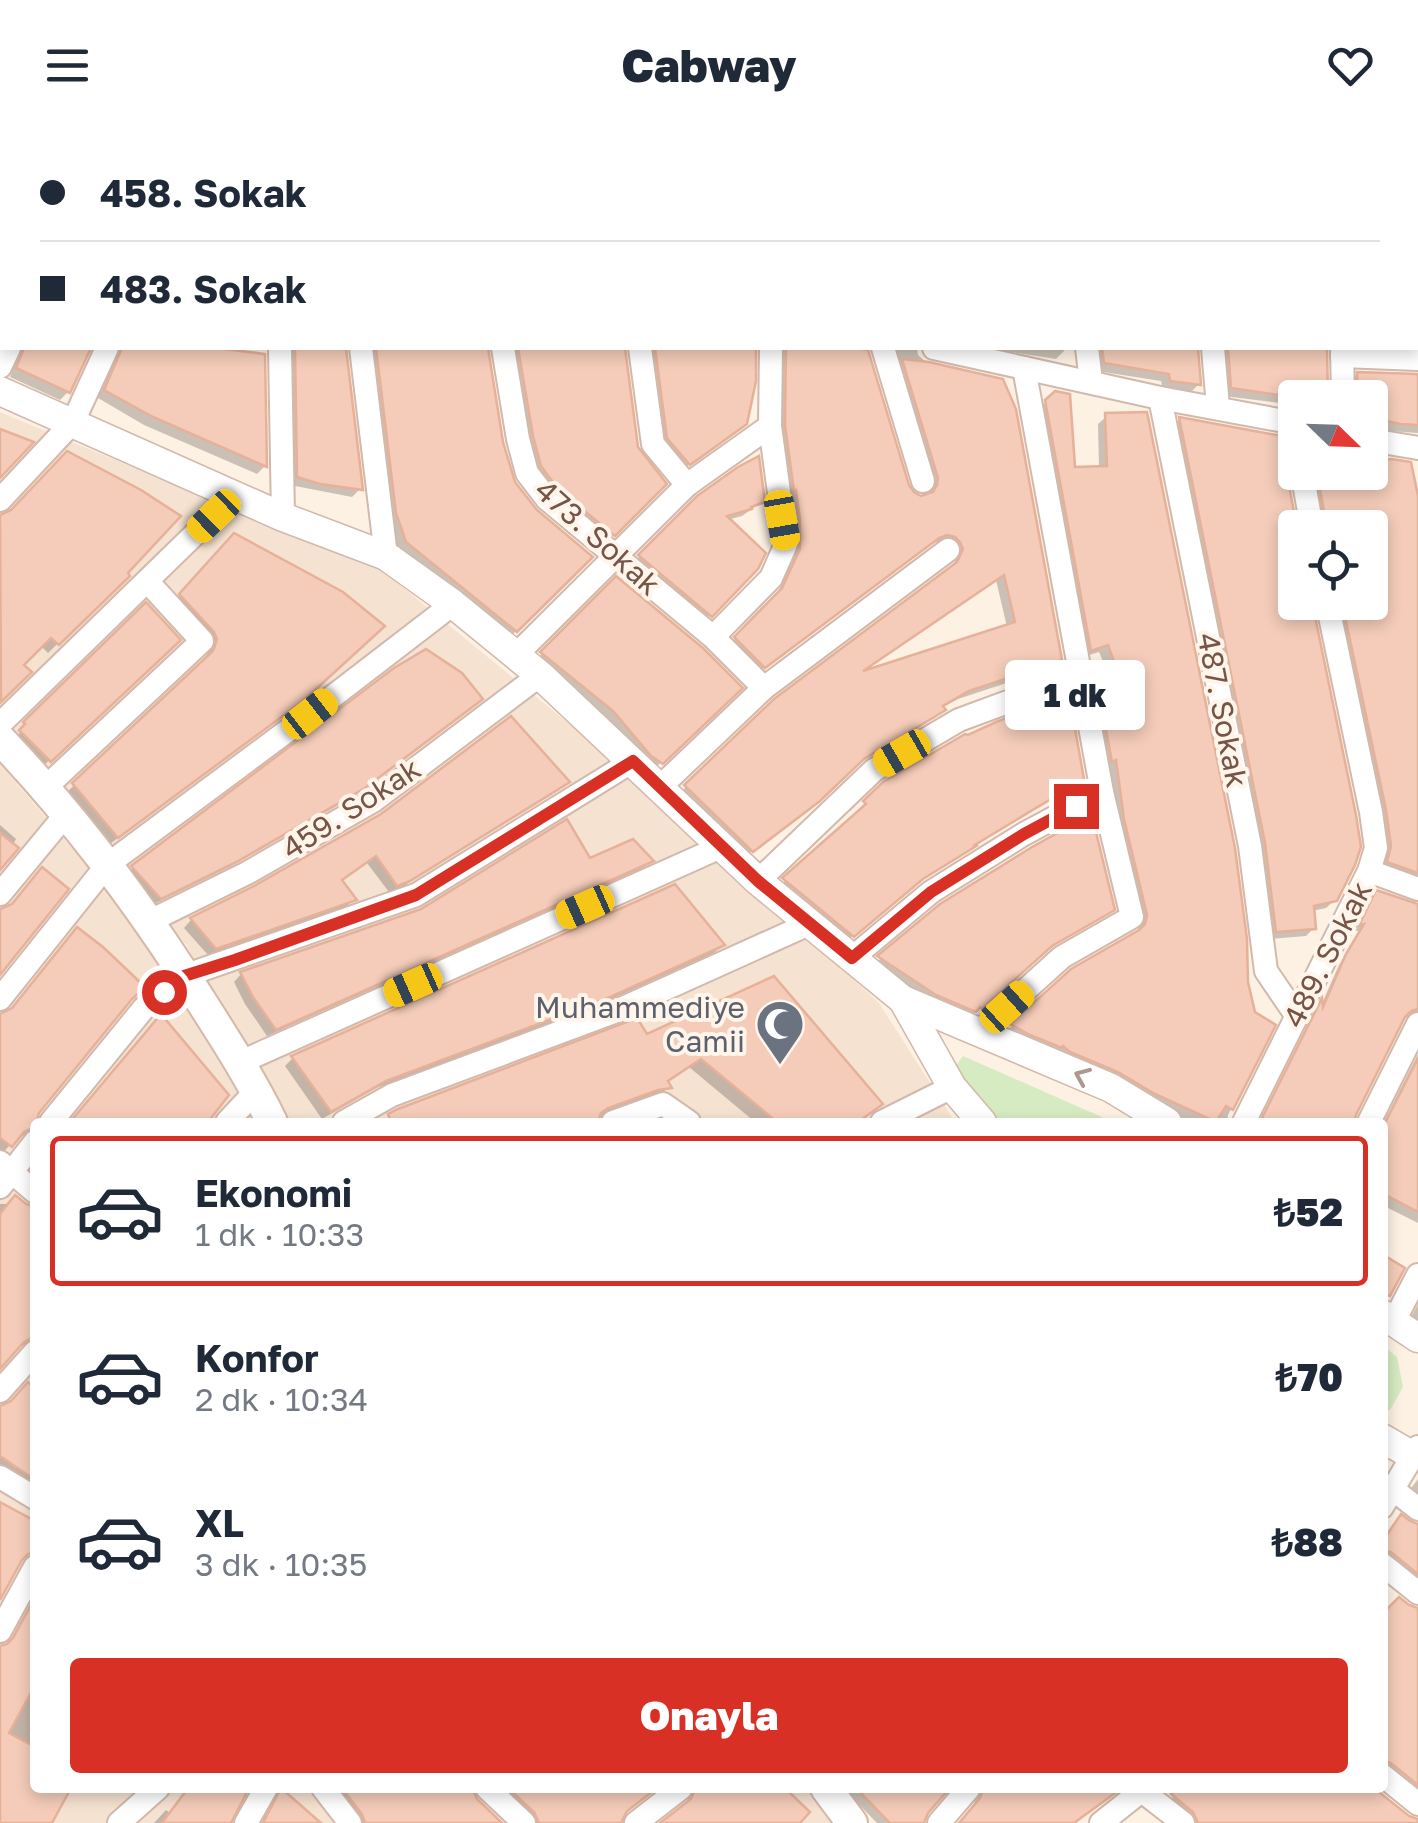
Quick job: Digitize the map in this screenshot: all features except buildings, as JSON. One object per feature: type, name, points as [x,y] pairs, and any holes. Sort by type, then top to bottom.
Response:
[{"type":"main road","points":[[0,739],[46,787],[150,921],[240,1062],[270,1118]]},
{"type":"street","points":[[0,500],[73,422],[105,350]]},
{"type":"street","points":[[280,350],[284,516]]},
{"type":"street","points":[[361,350],[386,556]]},
{"type":"street","name":"473. Sokak","points":[[502,350],[527,473],[547,500],[713,637],[764,688]]},
{"type":"street","points":[[640,350],[653,444],[687,486]]},
{"type":"street","points":[[713,637],[771,578],[786,544],[770,426],[772,350]]},
{"type":"street","points":[[884,350],[924,482]]},
{"type":"street","points":[[961,350],[1024,368],[1218,407],[1278,424]]},
{"type":"street","points":[[1086,350],[1091,381]]},
{"type":"street","points":[[1213,350],[1218,407]]},
{"type":"street","points":[[1342,380],[1342,352],[1418,359]]},
{"type":"street","points":[[979,1032],[1062,957],[1132,916],[1102,792],[1024,368]]},
{"type":"street","points":[[0,391],[284,516],[386,556],[540,675],[758,881],[903,1000],[1111,1088],[1160,1118]]},
{"type":"street","name":"487. Sokak","points":[[1160,398],[1250,846],[1266,971],[1296,1015]]},
{"type":"street","points":[[515,656],[687,486],[770,426]]},
{"type":"street","points":[[1388,443],[1418,448]]},
{"type":"street","points":[[0,724],[236,494]]},
{"type":"street","points":[[660,786],[764,688],[948,550]]},
{"type":"street","points":[[46,787],[202,641],[147,581]]},
{"type":"street","points":[[0,999],[107,864],[453,604]]},
{"type":"street","name":"489. Sokak","points":[[1246,1118],[1369,871],[1376,848],[1331,620]]},
{"type":"street","name":"459. Sokak","points":[[150,921],[247,873],[373,801],[540,675]]},
{"type":"street","points":[[758,881],[874,770],[959,720],[1081,675]]},
{"type":"street","points":[[54,1118],[144,1008],[184,976],[416,895],[633,761]]},
{"type":"street","points":[[852,958],[931,892],[1024,834],[1102,792]]},
{"type":"street","points":[[0,894],[66,813]]},
{"type":"street","points":[[240,1062],[723,846]]},
{"type":"street","points":[[1369,871],[1418,889]]},
{"type":"street","points":[[351,1118],[392,1095],[614,1012],[810,924]]},
{"type":"street","points":[[903,1000],[952,1087],[979,1118]]},
{"type":"street","points":[[1371,1118],[1418,1024]]},
{"type":"street","points":[[890,1118],[952,1087]]},
{"type":"street","points":[[230,1118],[256,1091]]},
{"type":"street","points":[[624,1118],[663,1104],[684,1118]]},
{"type":"street","points":[[30,1147],[4,1173],[30,1189]]},
{"type":"street","points":[[1418,1275],[1388,1318],[1418,1338]]},
{"type":"street","points":[[0,1390],[30,1364]]},
{"type":"street","points":[[1388,1441],[1415,1452],[1388,1499],[1418,1509]]},
{"type":"street","points":[[0,1477],[30,1495]]},
{"type":"street","points":[[1388,1569],[1418,1593]]},
{"type":"street","points":[[0,1631],[30,1576]]},
{"type":"street","points":[[1388,1781],[1418,1804]]},
{"type":"street","points":[[119,1823],[152,1793]]},
{"type":"street","points":[[246,1823],[263,1793]]},
{"type":"street","points":[[327,1793],[350,1823]]},
{"type":"street","points":[[493,1793],[524,1823]]},
{"type":"street","points":[[636,1823],[675,1793]]},
{"type":"street","points":[[940,1823],[964,1793]]},
{"type":"street","points":[[1101,1823],[1139,1793]]},
{"type":"street","points":[[1149,1793],[1184,1823]]},
{"type":"shaded area","points":[[0,412],[384,572],[601,750],[879,1003],[952,1118],[286,1118],[186,945],[0,714]]},
{"type":"shaded area","points":[[0,764],[135,922],[258,1118],[30,1118],[30,1793],[812,1793],[838,1823],[0,1823]]},
{"type":"green space","points":[[963,1056],[1104,1118],[990,1118],[955,1067]]},
{"type":"green space","points":[[1388,1350],[1397,1357],[1403,1387],[1390,1410]]},
{"type":"place","name":"Muhammediye Camii","points":[[780,1066]]},
{"type":"route","points":[[164,992],[184,976],[416,895],[633,761],[758,881],[852,958],[931,892],[1076,806]]}]
